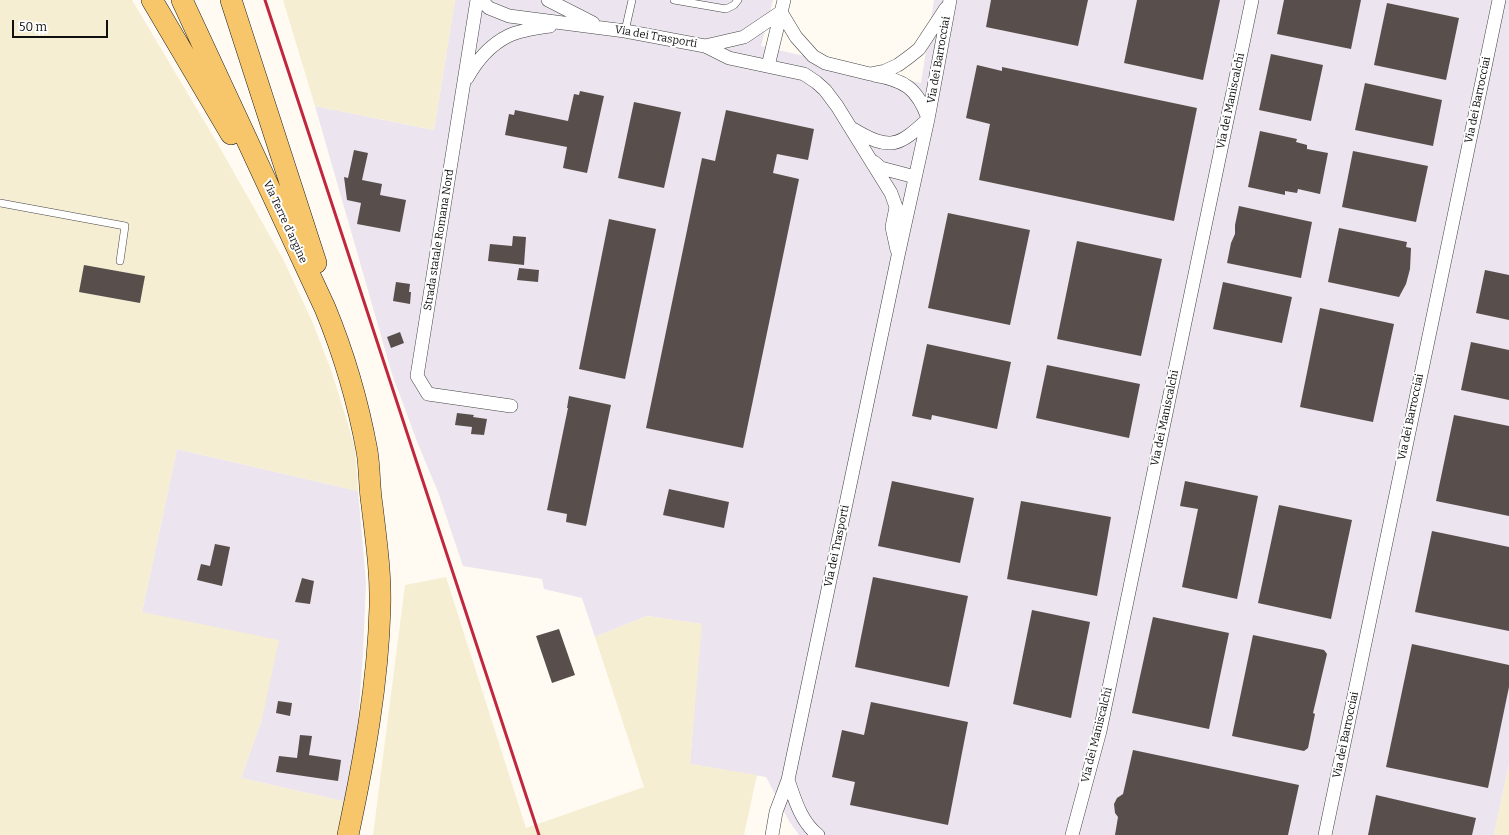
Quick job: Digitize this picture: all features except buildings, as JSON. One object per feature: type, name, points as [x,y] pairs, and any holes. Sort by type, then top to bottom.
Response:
[{"type":"main road","points":[[152,0],[287,228]]},
{"type":"main road","name":"Via Terre d'argine","points":[[182,0],[287,228],[313,279],[338,340],[351,383],[367,452],[380,573],[380,608],[377,658],[363,764],[348,835]]},
{"type":"main road","points":[[231,0],[317,265],[338,340]]},
{"type":"street","name":"Strada statale Romana Nord","points":[[477,0],[417,376],[428,394],[511,406]]},
{"type":"street","name":"Via dei Trasporti","points":[[481,0],[489,8],[509,16],[600,27],[705,46],[729,58],[804,74],[825,90],[871,159],[891,193],[896,207],[892,227],[898,256]]},
{"type":"street","name":"Via dei Trasporti","points":[[548,0],[600,27]]},
{"type":"street","name":"Via dei Maniscalchi","points":[[1072,835],[1100,731],[1252,0]]},
{"type":"street","name":"Via dei Barrocciai","points":[[1325,835],[1499,0]]},
{"type":"street","name":"Via dei Barrocciai","points":[[928,119],[949,2]]},
{"type":"street","points":[[870,74],[885,71],[898,66],[919,49],[949,2]]},
{"type":"street","points":[[782,6],[799,41],[813,56],[825,63],[893,79],[910,88],[923,103],[928,119]]},
{"type":"street","points":[[705,46],[744,36],[782,6]]},
{"type":"street","points":[[768,66],[782,6]]},
{"type":"street","name":"Via dei Trasporti","points":[[464,85],[475,64],[490,49],[507,36],[530,29],[568,24]]},
{"type":"street","name":"Via dei Trasporti","points":[[851,128],[877,142],[887,144],[896,143],[905,139],[928,119]]},
{"type":"street","name":"Via dei Trasporti","points":[[772,835],[776,812],[788,780],[928,119]]},
{"type":"street","name":"Via dei Trasporti","points":[[871,159],[881,168],[915,177]]},
{"type":"street","points":[[788,780],[796,804],[809,828],[818,835]]},
{"type":"lane","points":[[626,31],[632,0]]},
{"type":"lane","points":[[674,0],[726,9],[734,5],[738,0]]},
{"type":"lane","points":[[0,203],[125,226],[120,261]]},
{"type":"shaded area","points":[[0,0],[132,0],[216,141],[284,261],[312,321],[331,370],[355,449],[358,491],[177,449],[142,612],[279,640],[262,719],[241,778],[347,802],[339,835],[0,835]]},
{"type":"shaded area","points":[[283,0],[455,0],[434,130],[315,106]]},
{"type":"shaded area","points":[[455,0],[773,0],[761,46],[921,83],[934,0],[1509,0],[1509,764],[1494,835],[799,835],[789,821],[766,777],[690,764],[701,624],[647,616],[595,637],[582,598],[544,589],[542,579],[463,566],[438,492],[418,444],[392,374],[315,106],[434,130]]},
{"type":"shaded area","points":[[177,449],[358,491],[366,583],[363,653],[356,748],[347,802],[241,778],[262,719],[142,612]]},
{"type":"shaded area","points":[[446,577],[526,828],[644,787],[595,637],[647,616],[702,624],[690,764],[757,775],[744,835],[373,835],[405,585]]},
{"type":"shaded area","points":[[1509,764],[1509,835],[1494,835]]},
{"type":"railway","points":[[265,0],[539,835]]}]
